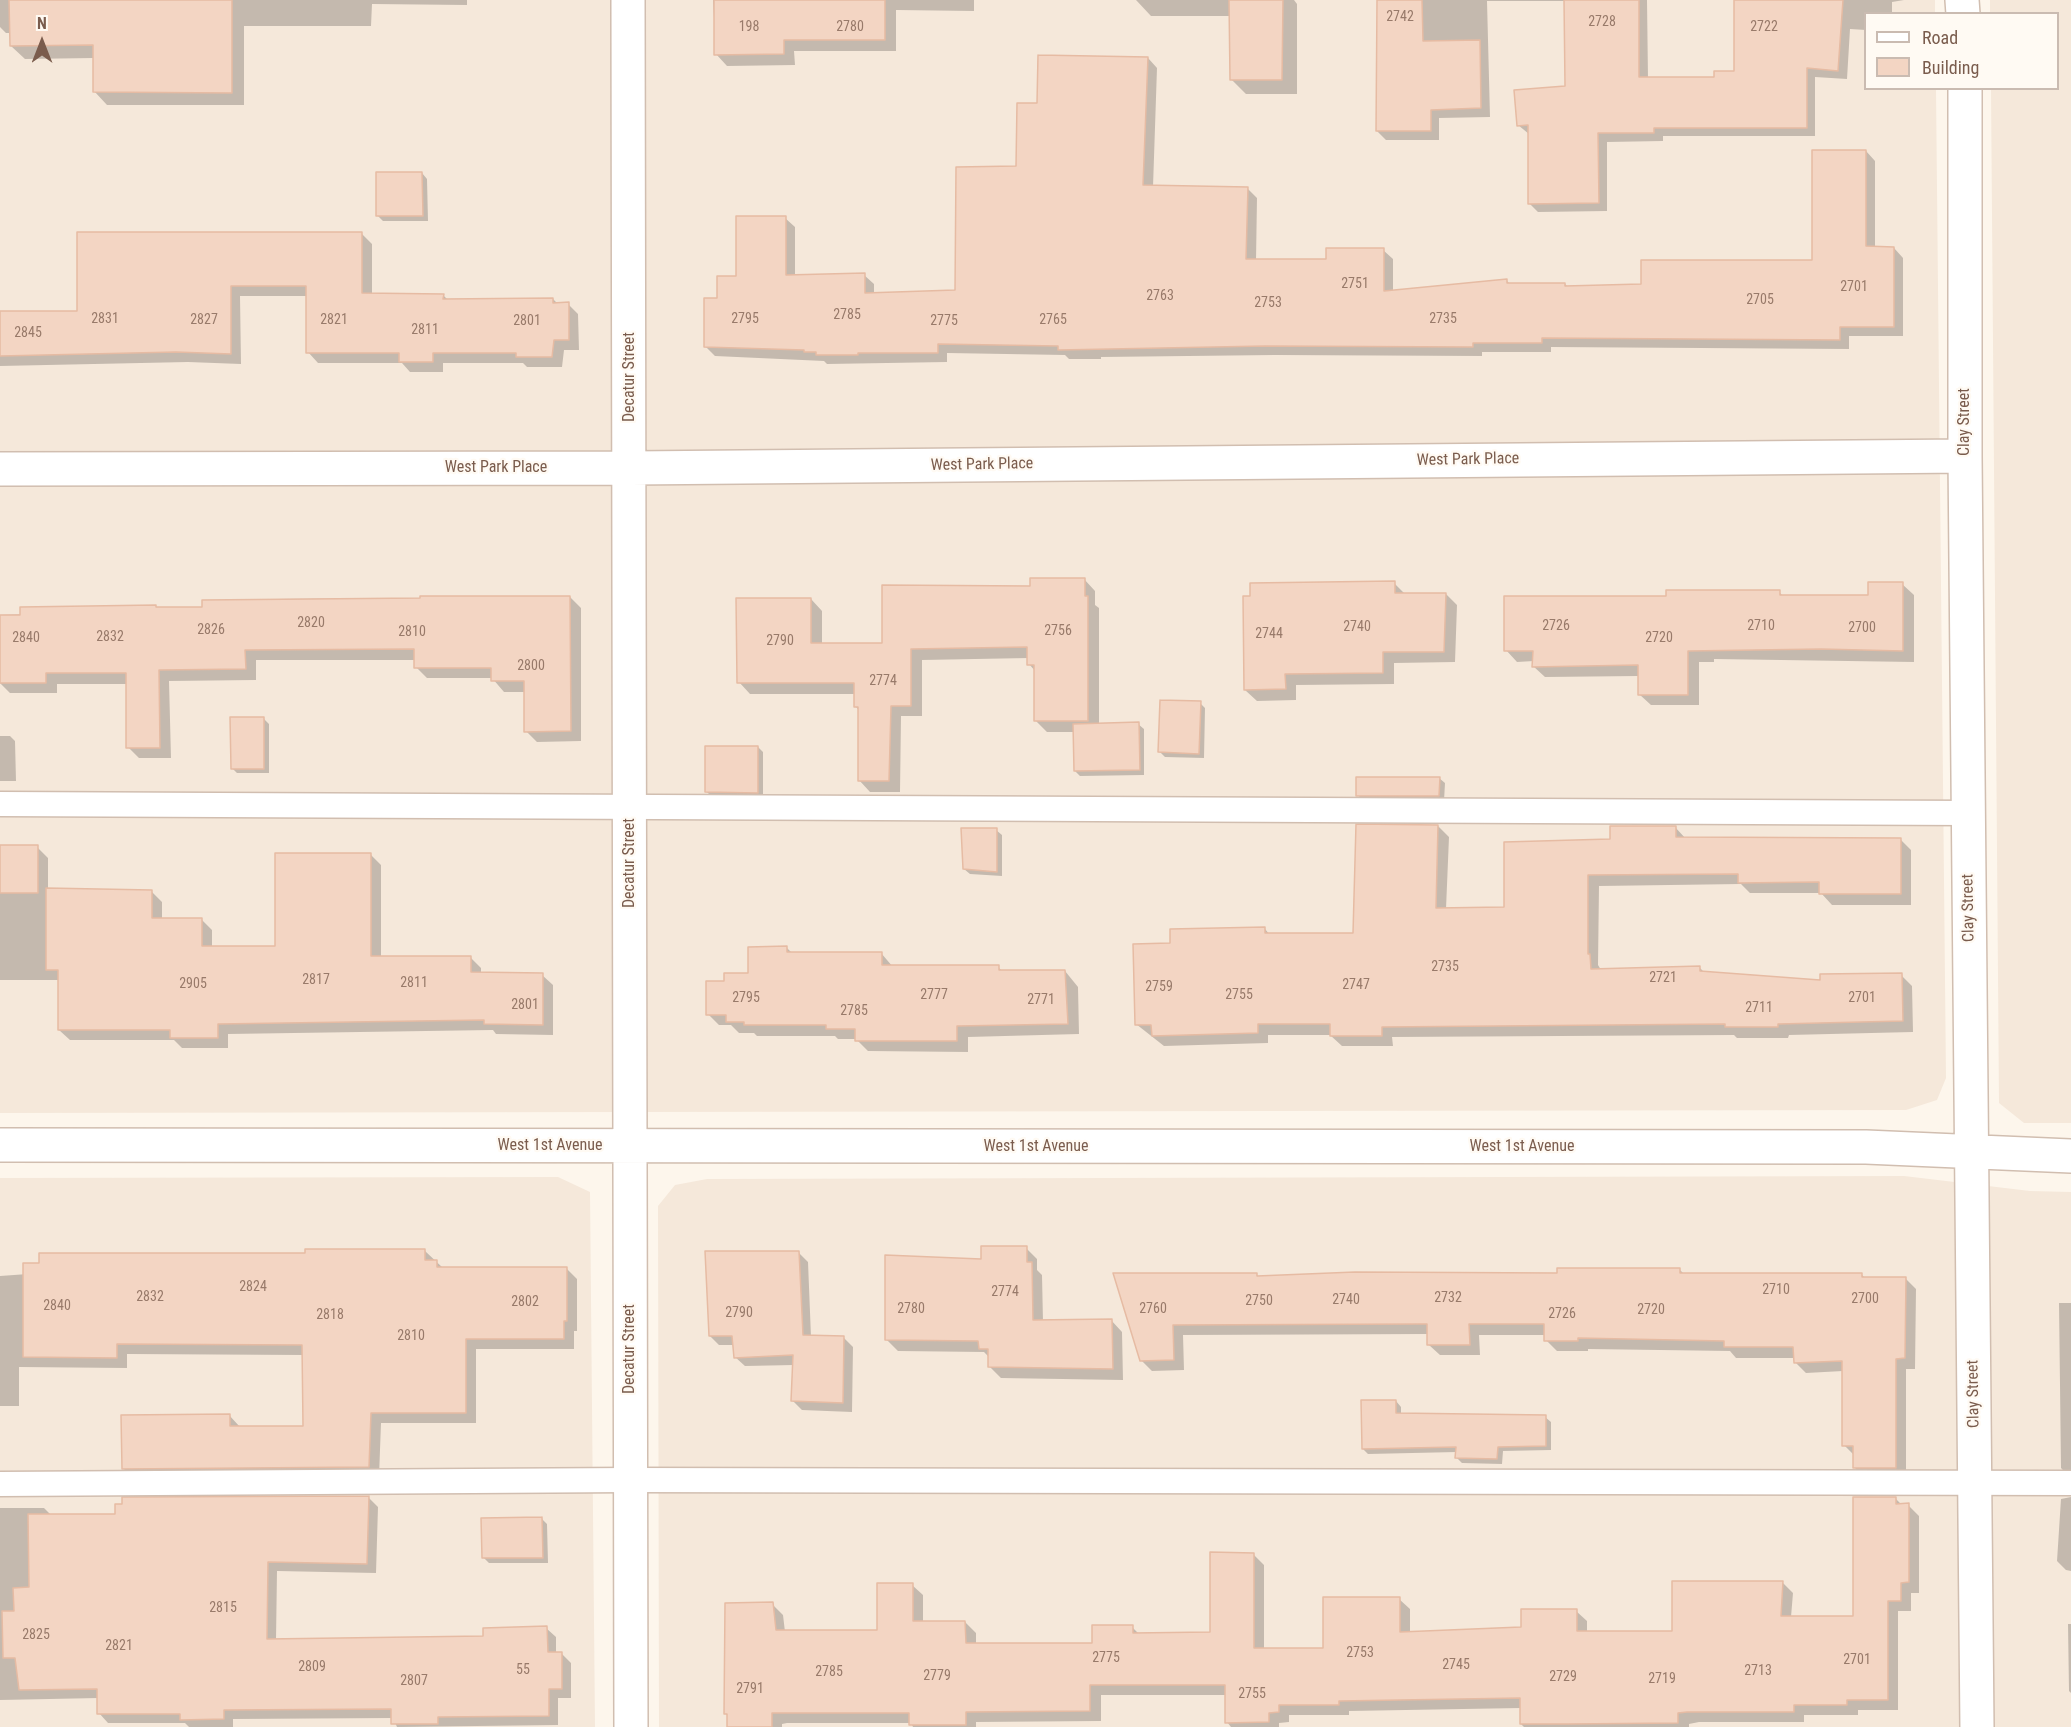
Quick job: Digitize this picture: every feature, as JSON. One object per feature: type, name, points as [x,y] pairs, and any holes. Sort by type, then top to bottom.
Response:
[{"type":"street","name":"Decatur Street","points":[[628,0],[631,468],[631,1727]]},
{"type":"street","name":"Clay Street","points":[[1965,90],[1965,456],[1977,1727]]},
{"type":"street","name":"West Park Place","points":[[0,469],[631,468],[1965,456]]},
{"type":"street","name":"West 1st Avenue","points":[[0,1145],[1866,1147],[2071,1156]]},
{"type":"lane","points":[[0,804],[630,805],[1968,813]]},
{"type":"lane","points":[[0,1484],[630,1480],[2071,1484]]},
{"type":"shaded area","points":[[0,0],[1935,0],[1935,12],[1864,12],[1864,90],[1936,90],[1946,1078],[1937,1100],[1906,1110],[0,1113]]},
{"type":"shaded area","points":[[1990,0],[2071,0],[2071,1123],[2024,1123],[1999,1103],[1991,90],[2059,90],[2059,12],[1990,12]]},
{"type":"shaded area","points":[[1904,1176],[2030,1191],[2071,1192],[2071,1727],[659,1727],[658,1206],[675,1185],[707,1179]]},
{"type":"shaded area","points":[[558,1177],[590,1192],[595,1727],[0,1727],[0,1178]]},
{"type":"building","points":[[9,0],[232,0],[232,93],[93,92],[93,45],[10,46]]},
{"type":"building","points":[[714,0],[885,0],[885,40],[784,40],[784,54],[714,55]]},
{"type":"building","points":[[1229,0],[1283,0],[1282,80],[1230,80]]},
{"type":"building","points":[[1377,0],[1422,0],[1423,41],[1480,40],[1481,108],[1431,110],[1431,131],[1376,131]]},
{"type":"building","points":[[1564,0],[1639,0],[1639,77],[1714,77],[1714,71],[1734,71],[1734,0],[1843,0],[1838,71],[1807,68],[1807,128],[1654,128],[1654,133],[1598,133],[1599,203],[1528,204],[1528,125],[1517,126],[1514,90],[1565,86]]},
{"type":"building","points":[[1038,55],[1148,57],[1143,185],[1248,187],[1246,259],[1326,259],[1326,248],[1384,248],[1384,291],[1507,279],[1507,283],[1565,283],[1565,286],[1641,284],[1641,260],[1812,260],[1812,150],[1866,150],[1866,246],[1894,247],[1894,327],[1840,327],[1840,340],[1542,338],[1542,343],[1473,343],[1473,347],[1265,346],[1058,350],[1058,346],[938,344],[938,353],[816,355],[816,352],[804,352],[804,350],[704,347],[704,298],[717,298],[717,276],[736,276],[736,216],[786,216],[786,275],[865,273],[865,293],[955,290],[956,167],[1016,166],[1017,103],[1037,103]]},
{"type":"building","points":[[376,172],[422,172],[423,216],[376,216]]},
{"type":"building","points":[[77,232],[362,232],[362,293],[444,294],[443,299],[553,298],[553,303],[569,302],[569,340],[554,340],[552,357],[516,357],[516,353],[433,353],[433,362],[399,362],[399,353],[306,353],[306,286],[231,286],[231,354],[176,352],[0,356],[0,311],[77,311]]},
{"type":"building","points":[[1030,578],[1085,578],[1085,596],[1088,596],[1088,721],[1034,721],[1034,665],[1027,665],[1027,647],[911,649],[911,706],[891,706],[889,781],[858,781],[858,707],[854,707],[854,683],[737,683],[736,598],[811,598],[811,643],[882,643],[882,585],[1030,586]]},
{"type":"building","points":[[1395,581],[1395,593],[1446,593],[1444,652],[1383,652],[1383,673],[1285,674],[1286,689],[1244,690],[1243,596],[1250,596],[1250,583]]},
{"type":"building","points":[[1868,582],[1903,582],[1903,651],[1821,649],[1688,651],[1688,695],[1638,695],[1638,665],[1532,667],[1533,651],[1504,651],[1504,596],[1666,596],[1666,590],[1780,590],[1780,595],[1868,595]]},
{"type":"building","points":[[420,596],[570,596],[571,731],[524,732],[524,681],[491,681],[491,668],[414,668],[414,649],[245,650],[246,669],[159,670],[160,748],[126,748],[126,673],[46,673],[46,683],[0,683],[0,615],[20,615],[20,607],[156,605],[156,607],[202,607],[202,600],[420,598]]},
{"type":"building","points":[[1160,700],[1201,701],[1199,754],[1158,752]]},
{"type":"building","points":[[230,717],[264,717],[264,769],[231,769]]},
{"type":"building","points":[[1139,722],[1140,770],[1074,771],[1073,724]]},
{"type":"building","points":[[705,746],[758,746],[758,793],[705,792]]},
{"type":"building","points":[[1356,777],[1440,777],[1439,796],[1356,796]]},
{"type":"building","points":[[1356,824],[1438,825],[1436,908],[1504,907],[1504,842],[1610,839],[1610,826],[1676,826],[1676,837],[1901,838],[1901,894],[1819,894],[1819,882],[1738,883],[1738,874],[1588,875],[1588,954],[1590,954],[1591,969],[1700,966],[1700,971],[1820,980],[1820,974],[1902,973],[1903,1021],[1778,1024],[1778,1027],[1725,1027],[1725,1024],[1382,1027],[1382,1036],[1330,1036],[1330,1024],[1258,1024],[1258,1033],[1152,1036],[1151,1025],[1135,1025],[1133,944],[1170,943],[1170,929],[1265,927],[1265,933],[1353,933]]},
{"type":"building","points":[[961,828],[997,828],[997,872],[963,869]]},
{"type":"building","points":[[0,845],[38,845],[38,893],[0,893]]},
{"type":"building","points":[[275,853],[371,853],[371,956],[471,956],[471,972],[543,973],[543,1025],[484,1024],[484,1020],[218,1024],[218,1038],[170,1038],[170,1030],[58,1030],[58,970],[46,970],[46,888],[152,890],[152,918],[202,918],[202,946],[275,946]]},
{"type":"building","points":[[787,946],[787,952],[882,952],[882,965],[999,965],[999,970],[1065,970],[1068,1024],[957,1026],[957,1041],[855,1041],[855,1029],[826,1029],[826,1025],[744,1025],[744,1022],[726,1022],[726,1015],[706,1015],[706,981],[724,981],[724,973],[748,973],[748,947]]},
{"type":"building","points":[[981,1246],[1027,1246],[1027,1262],[1032,1262],[1033,1320],[1112,1319],[1113,1369],[988,1367],[988,1349],[979,1349],[978,1341],[885,1340],[885,1255],[981,1259]]},
{"type":"building","points":[[305,1249],[425,1249],[425,1260],[437,1260],[437,1267],[567,1267],[567,1321],[564,1321],[564,1339],[466,1339],[466,1413],[371,1413],[369,1467],[122,1469],[121,1415],[230,1414],[230,1426],[303,1426],[302,1345],[117,1344],[117,1358],[23,1357],[23,1263],[39,1263],[39,1253],[305,1253]]},
{"type":"building","points":[[705,1251],[799,1251],[803,1335],[844,1336],[843,1403],[791,1401],[793,1355],[734,1358],[732,1336],[709,1336]]},
{"type":"building","points":[[1557,1268],[1680,1268],[1680,1273],[1862,1273],[1862,1277],[1906,1277],[1905,1358],[1896,1359],[1896,1468],[1853,1468],[1853,1446],[1842,1446],[1842,1361],[1794,1363],[1793,1347],[1724,1347],[1724,1341],[1578,1338],[1578,1341],[1544,1341],[1544,1324],[1469,1324],[1470,1345],[1427,1345],[1427,1324],[1173,1325],[1174,1360],[1140,1361],[1113,1273],[1257,1273],[1257,1276],[1355,1272],[1557,1273]]},
{"type":"building","points":[[1361,1400],[1396,1400],[1396,1413],[1546,1415],[1546,1446],[1498,1447],[1497,1459],[1455,1458],[1456,1447],[1362,1449]]},
{"type":"building","points":[[369,1496],[367,1564],[268,1562],[267,1639],[483,1636],[483,1628],[547,1626],[548,1652],[562,1652],[562,1689],[549,1689],[549,1716],[438,1717],[438,1724],[391,1724],[391,1709],[224,1710],[224,1719],[180,1720],[180,1714],[97,1714],[97,1689],[19,1690],[15,1658],[3,1658],[2,1611],[14,1611],[13,1588],[29,1587],[28,1514],[115,1514],[115,1504],[122,1504],[122,1497]]},
{"type":"building","points":[[1853,1497],[1896,1497],[1896,1504],[1909,1503],[1909,1582],[1901,1583],[1901,1601],[1888,1601],[1888,1700],[1847,1700],[1847,1705],[1794,1705],[1794,1712],[1687,1712],[1678,1713],[1678,1723],[1568,1724],[1520,1724],[1520,1698],[1339,1701],[1339,1705],[1279,1705],[1279,1712],[1269,1713],[1269,1722],[1225,1723],[1225,1685],[1090,1685],[1090,1711],[966,1712],[966,1725],[909,1725],[909,1713],[772,1713],[772,1727],[727,1727],[727,1714],[724,1714],[725,1603],[773,1602],[776,1630],[877,1630],[877,1583],[913,1583],[913,1621],[965,1621],[966,1643],[1092,1643],[1092,1625],[1133,1625],[1133,1633],[1210,1632],[1210,1552],[1254,1553],[1254,1648],[1323,1648],[1323,1597],[1400,1597],[1400,1632],[1521,1627],[1521,1609],[1577,1609],[1577,1631],[1672,1631],[1672,1581],[1783,1581],[1781,1616],[1853,1616]]},
{"type":"building","points":[[542,1517],[543,1558],[482,1558],[481,1518]]}]
